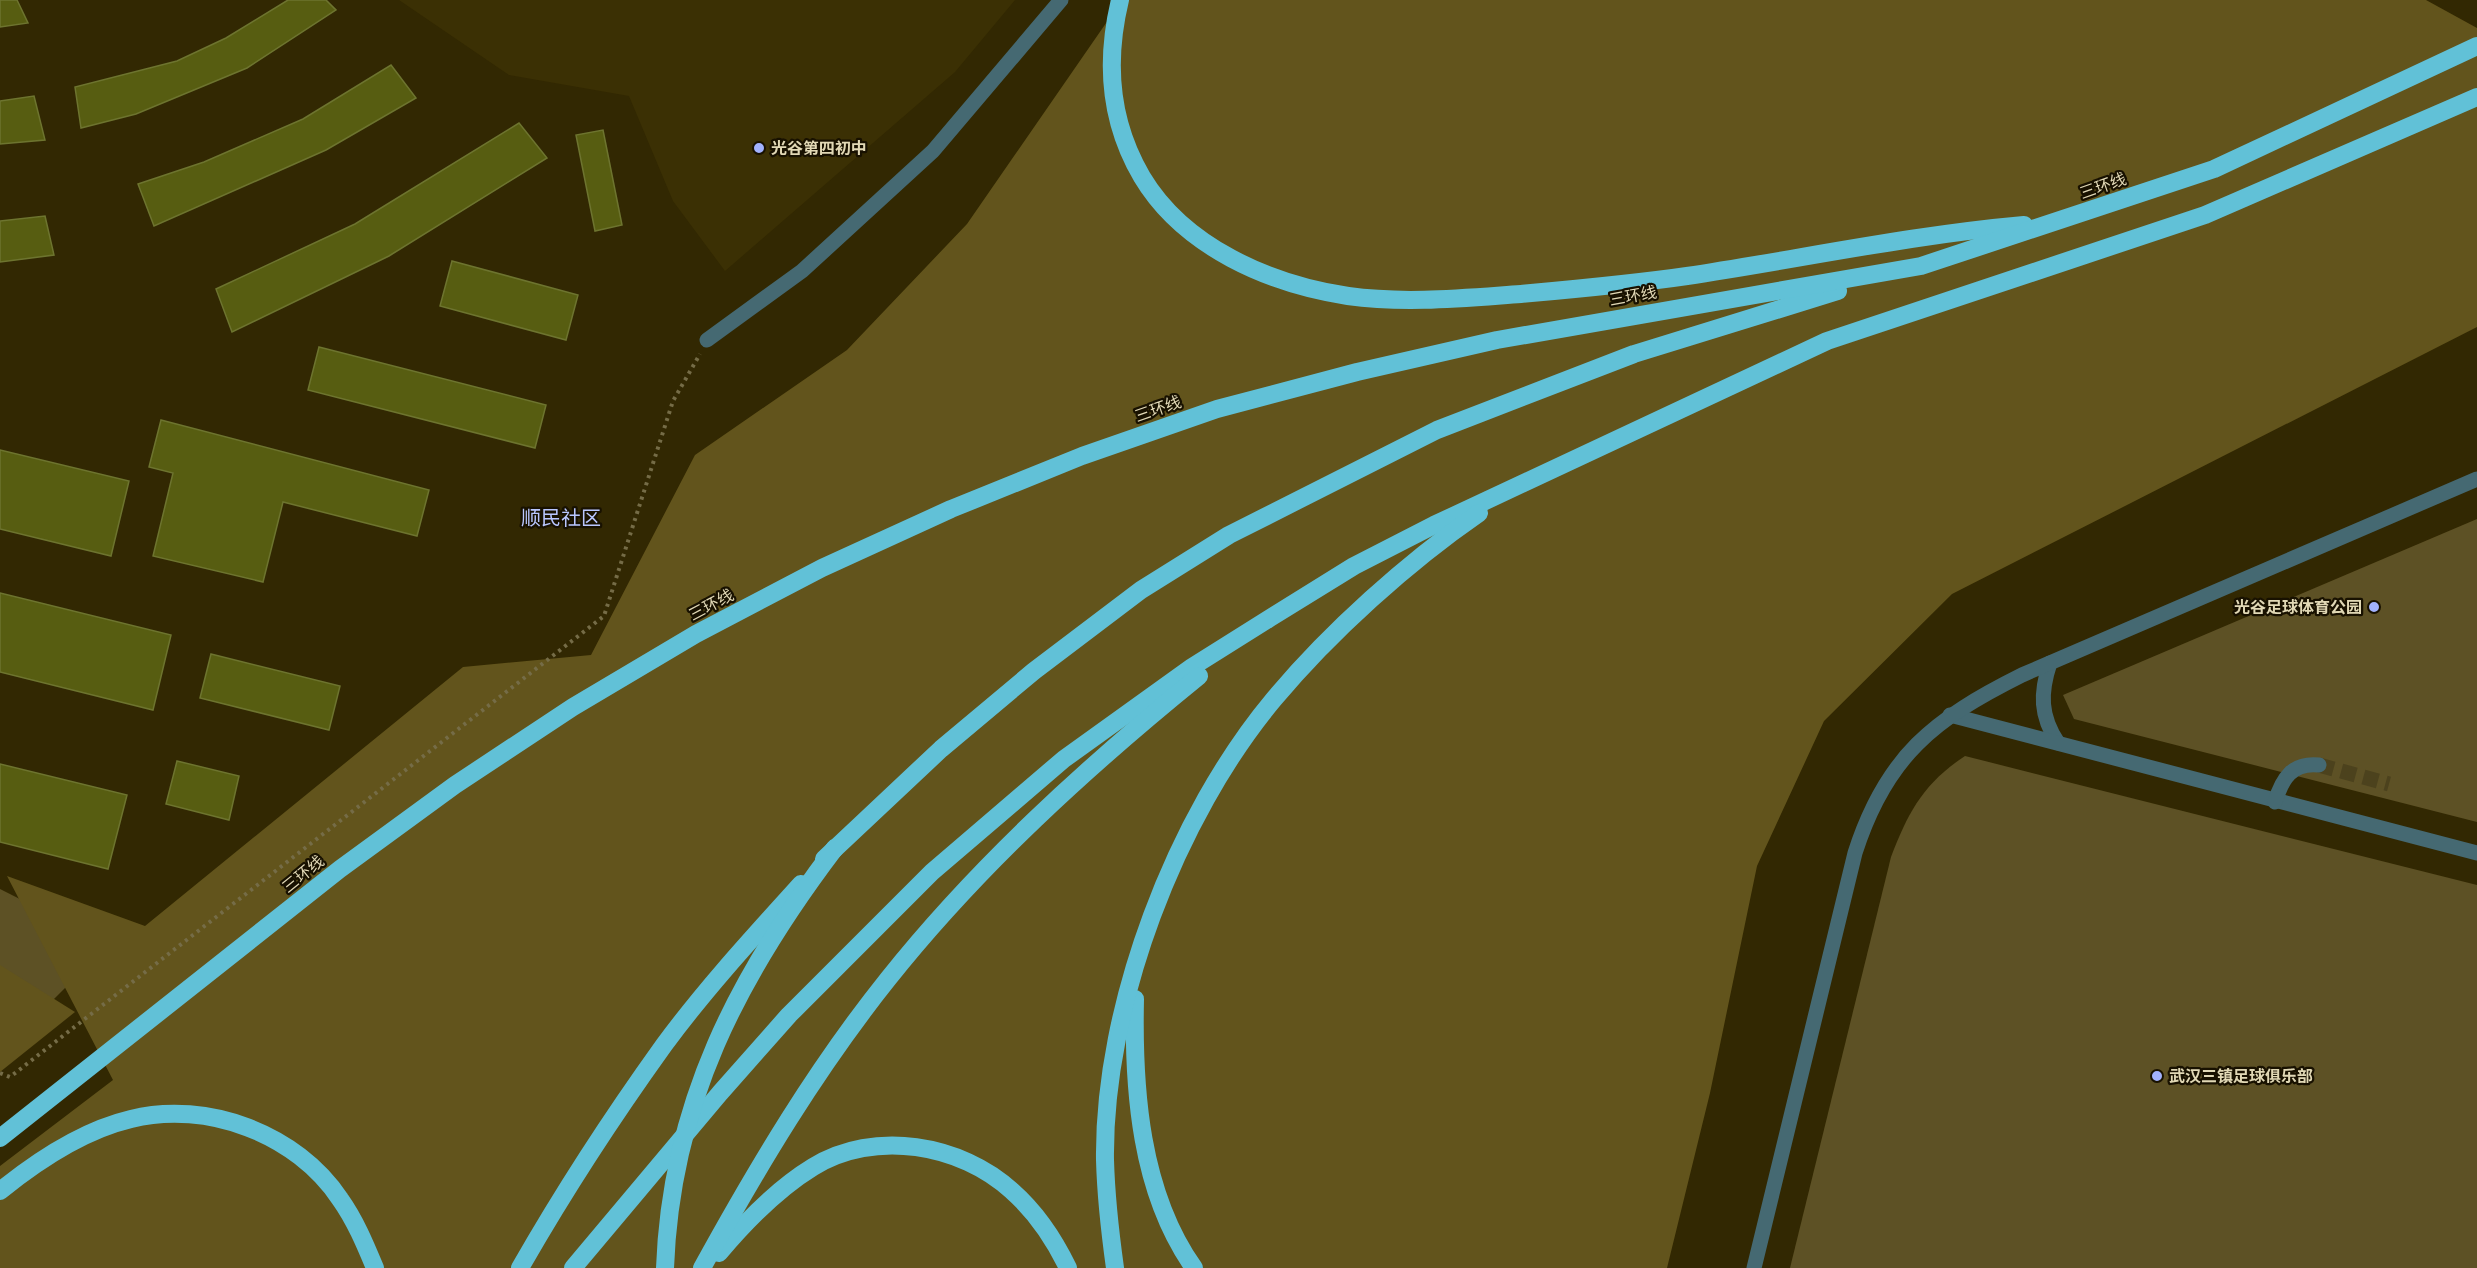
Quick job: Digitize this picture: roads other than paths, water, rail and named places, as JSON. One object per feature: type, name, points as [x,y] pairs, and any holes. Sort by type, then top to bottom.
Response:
[{"type":"highway","points":[[1120,0],[1111,40],[1110,81],[1117,120],[1131,158],[1151,192],[1178,222],[1211,247],[1253,269],[1296,284],[1348,296],[1401,300],[1544,292],[1686,276],[1947,232],[2056,223]]},
{"type":"highway","name":"三环线","points":[[0,1138],[340,869],[455,785],[573,706],[696,634],[822,568],[951,509],[1071,460],[1217,409],[1358,372],[1497,340],[1921,266],[2214,169],[2477,46]]},
{"type":"highway","points":[[573,1268],[720,1093],[789,1015],[932,872],[1064,759],[1192,667],[1354,566],[1522,483],[1827,341],[2205,215],[2477,97]]},
{"type":"highway","points":[[520,1268],[594,1147],[665,1043],[747,944],[835,848],[941,749],[1034,671],[1141,590],[1228,535],[1437,430],[1634,354],[1921,266]]},
{"type":"highway","points":[[1115,1268],[1109,1226],[1105,1158],[1110,1092],[1118,1037],[1136,966],[1156,905],[1187,834],[1225,768],[1274,699],[1376,596],[1467,521],[1522,483]]},
{"type":"highway","points":[[702,1268],[795,1109],[887,980],[936,921],[1072,785],[1160,707],[1270,618]]},
{"type":"highway","points":[[665,1268],[675,1164],[695,1098],[721,1030],[769,941],[791,906],[835,848]]},
{"type":"highway","points":[[1136,966],[1135,1074],[1142,1129],[1158,1195],[1185,1255],[1194,1268]]},
{"type":"highway","points":[[0,1191],[78,1139],[131,1119],[177,1113],[221,1118],[268,1135],[313,1166],[340,1197],[361,1233],[375,1268]]},
{"type":"highway","points":[[707,1268],[736,1233],[786,1187],[814,1166],[846,1152],[881,1145],[916,1146],[951,1155],[984,1171],[1011,1190],[1035,1214],[1055,1242],[1068,1268]]},
{"type":"street","points":[[707,340],[802,271],[933,151],[1061,0]]},
{"type":"street","points":[[1754,1268],[1855,853],[1866,819],[1880,791],[1902,760],[1928,732],[1981,696],[2050,663],[2477,479]]},
{"type":"street","points":[[2050,663],[2041,699],[2048,729],[2058,744]]},
{"type":"street","points":[[1950,715],[2275,802],[2477,853]]},
{"type":"street","points":[[2275,802],[2280,784],[2286,775],[2298,766],[2319,765]]},
{"type":"tunnel","points":[[2319,765],[2389,784]]},
{"type":"place","name":"光谷第四初中","points":[[759,148]]},
{"type":"place","name":"光谷足球体育公园","points":[[2374,607]]},
{"type":"place","name":"武汉三镇足球俱乐部","points":[[2157,1076]]},
{"type":"district","name":"顺民社区","points":[[561,518]]}]
